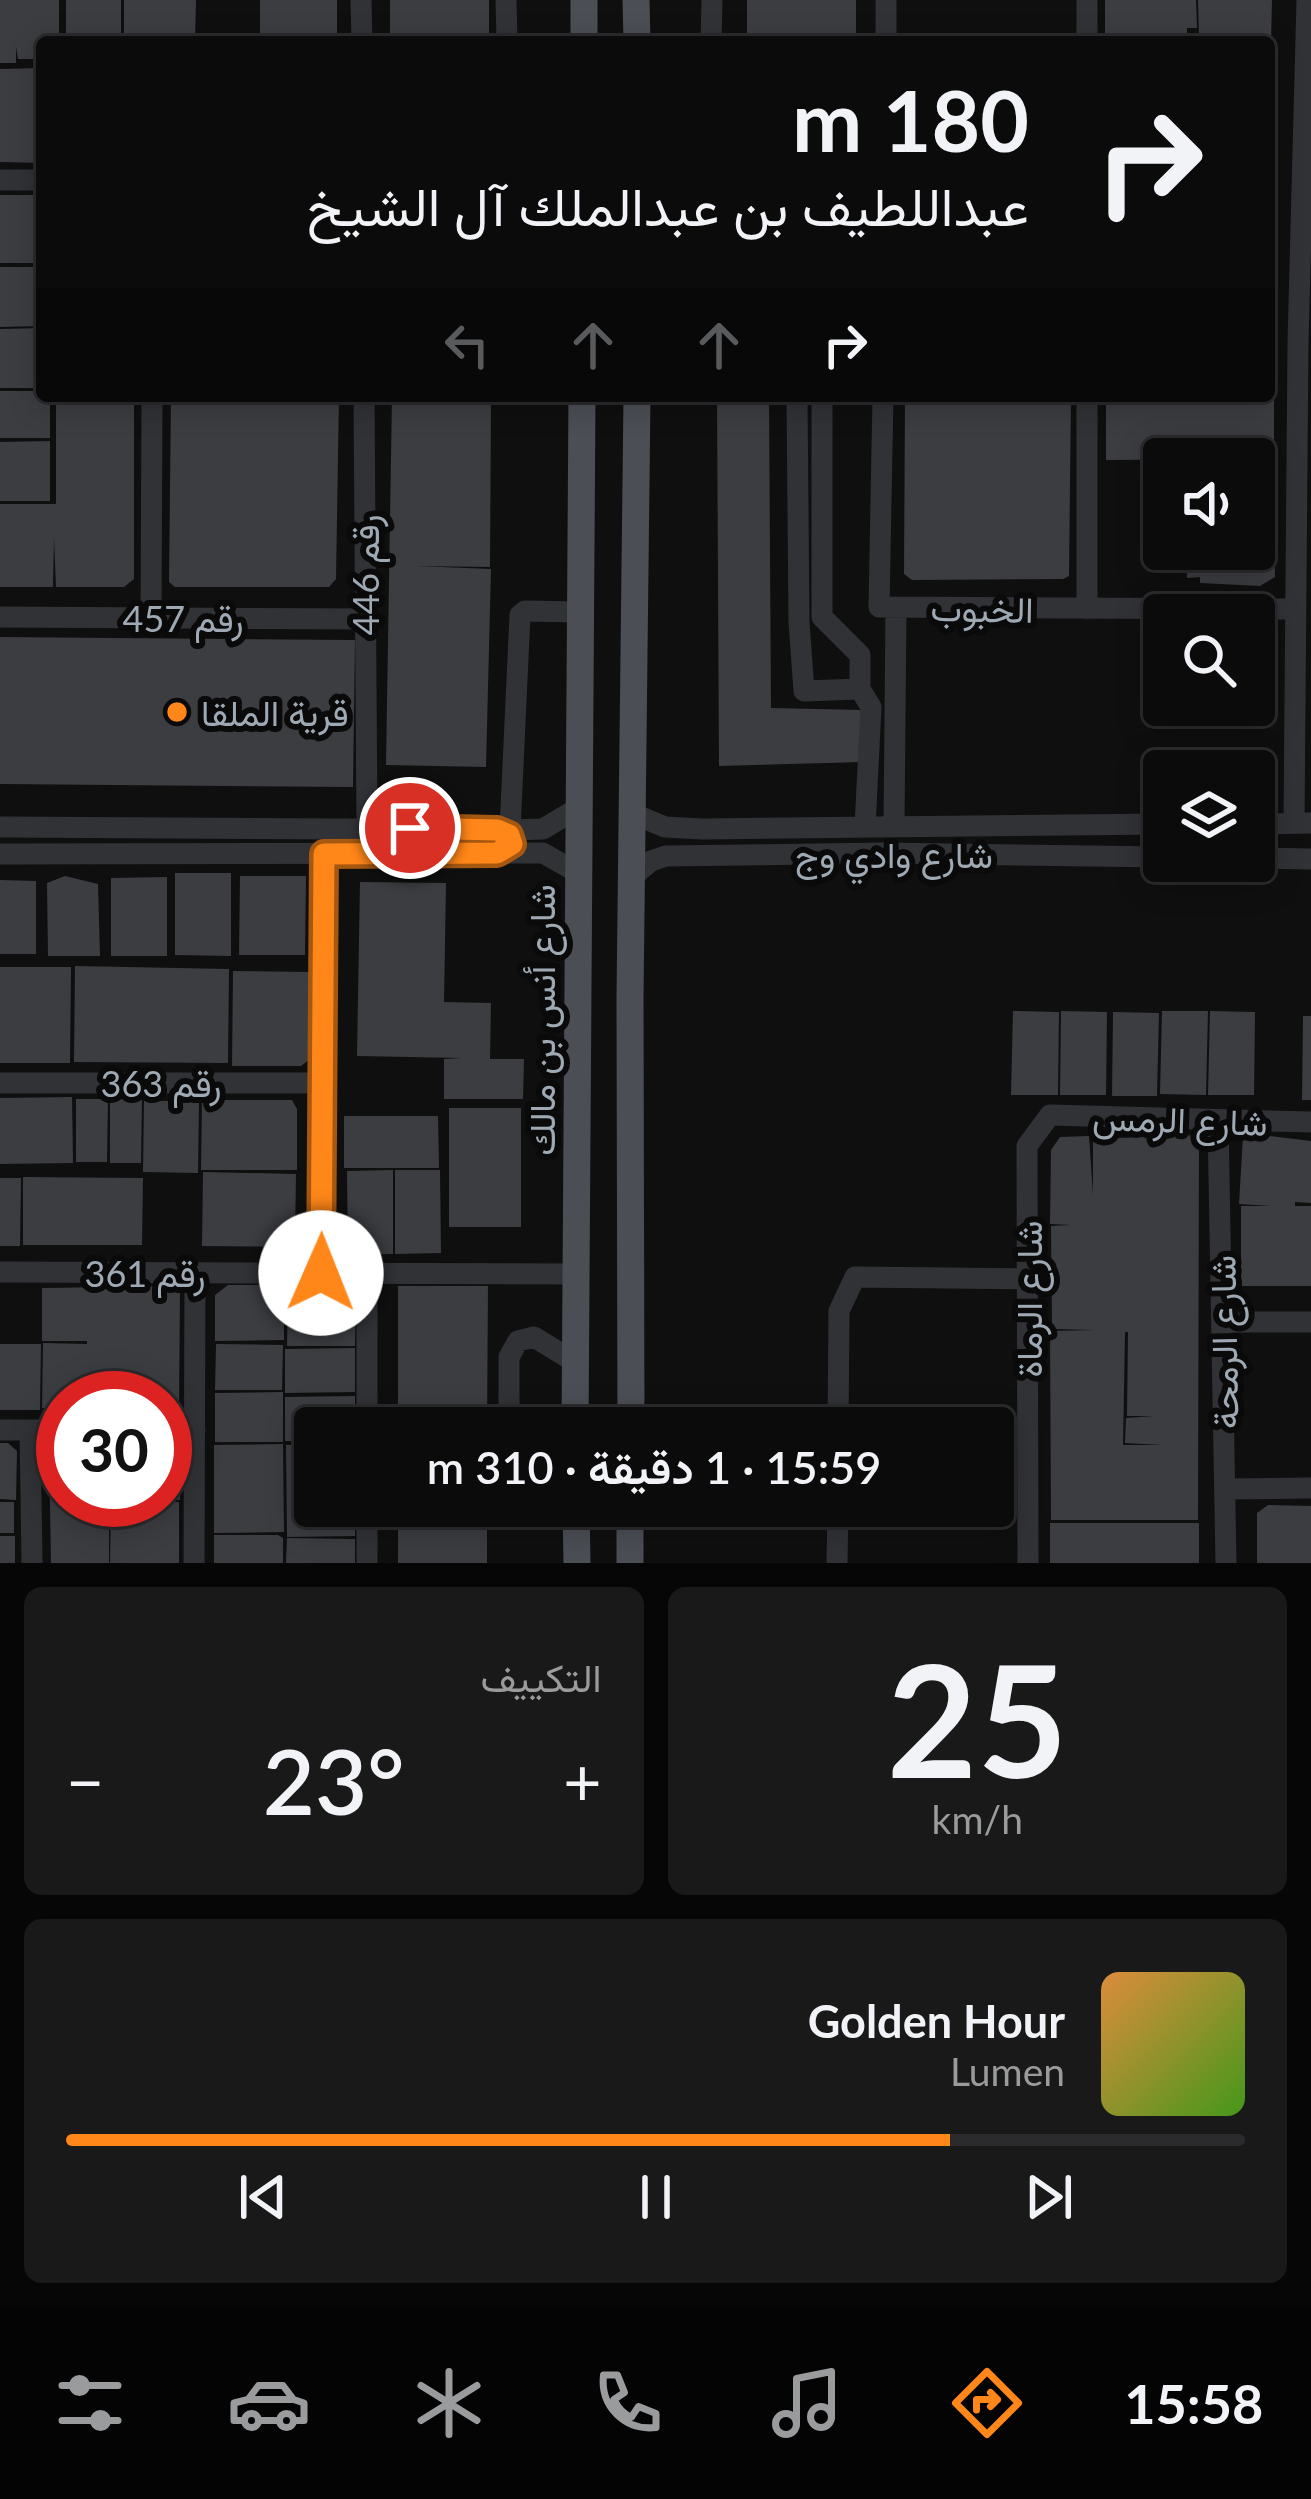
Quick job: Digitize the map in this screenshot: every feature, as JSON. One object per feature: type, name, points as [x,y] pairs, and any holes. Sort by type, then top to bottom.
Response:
[{"type":"main road","points":[[584,0],[584,36]]},
{"type":"main road","points":[[636,0],[637,36]]},
{"type":"main road","name":"شارع أنس بن مالك","points":[[575,1407],[582,402]]},
{"type":"main road","points":[[631,1407],[637,402]]},
{"type":"main road","points":[[576,1527],[577,1563]]},
{"type":"main road","points":[[630,1527],[630,1563]]},
{"type":"street","points":[[361,0],[362,36]]},
{"type":"street","points":[[506,0],[507,36]]},
{"type":"street","points":[[711,36],[712,0]]},
{"type":"street","points":[[886,0],[886,36]]},
{"type":"street","points":[[1088,0],[1088,36]]},
{"type":"street","points":[[1303,823],[1305,685],[1295,609],[1304,520],[1306,0]]},
{"type":"street","points":[[0,180],[36,180]]},
{"type":"street","points":[[151,618],[152,402]]},
{"type":"street","name":"رقم 446","points":[[364,402],[367,826]]},
{"type":"street","points":[[797,402],[798,490],[810,620],[860,655],[860,689],[872,707],[865,827]]},
{"type":"street","points":[[822,402],[822,490],[804,691],[860,689]]},
{"type":"street","name":"الخبوب","points":[[883,402],[879,607],[1295,609]]},
{"type":"street","points":[[1087,609],[1088,402]]},
{"type":"street","points":[[798,490],[822,490]]},
{"type":"street","points":[[894,826],[896,607]]},
{"type":"street","points":[[501,838],[520,615],[525,611],[580,612]]},
{"type":"street","name":"رقم 457","points":[[0,617],[366,619]]},
{"type":"street","points":[[0,854],[324,854],[501,838],[543,829],[578,808]]},
{"type":"street","name":"شارع وادي وج","points":[[631,814],[665,826],[702,829],[1143,824]]},
{"type":"street","points":[[0,826],[367,826],[501,838],[559,859],[578,873]]},
{"type":"street","points":[[276,827],[276,854]]},
{"type":"street","points":[[702,829],[702,855]]},
{"type":"street","points":[[321,1273],[324,854]]},
{"type":"street","name":"شارع وادي وج","points":[[631,878],[659,857],[702,855],[1143,856]]},
{"type":"street","points":[[1275,858],[1311,859]]},
{"type":"street","name":"رقم 363","points":[[0,1083],[322,1084]]},
{"type":"street","name":"شارع الرمس","points":[[1050,1115],[1311,1122]]},
{"type":"street","name":"شارع الرماة","points":[[1028,1563],[1027,1146],[1050,1115]]},
{"type":"street","name":"شارع الرمحة","points":[[1218,1121],[1226,1563]]},
{"type":"street","name":"رقم 361","points":[[0,1272],[578,1274]]},
{"type":"street","points":[[194,1563],[195,1273]]},
{"type":"street","points":[[367,1273],[367,1407]]},
{"type":"street","points":[[838,1407],[839,1310],[855,1277],[1029,1279]]},
{"type":"street","points":[[1223,1322],[1311,1322]]},
{"type":"street","points":[[509,1407],[509,1357],[518,1341],[534,1337],[575,1362]]},
{"type":"street","points":[[0,1430],[36,1430]]},
{"type":"street","points":[[30,1430],[32,1563]]},
{"type":"street","points":[[1226,1489],[1311,1488]]},
{"type":"street","points":[[367,1527],[367,1563]]},
{"type":"street","points":[[837,1563],[838,1527]]},
{"type":"building","points":[[0,0],[59,0],[59,36],[36,36],[36,59],[18,59],[16,47],[16,63],[0,63]]},
{"type":"building","points":[[66,0],[121,0],[121,36],[66,36]]},
{"type":"building","points":[[124,0],[196,0],[195,36],[124,36]]},
{"type":"building","points":[[260,0],[337,0],[337,36],[260,36]]},
{"type":"building","points":[[390,0],[489,0],[489,33],[390,36]]},
{"type":"building","points":[[747,0],[856,0],[856,36],[747,36]]},
{"type":"building","points":[[1105,0],[1196,0],[1197,28],[1187,28],[1187,36],[1105,36]]},
{"type":"building","points":[[1198,0],[1272,0],[1271,36],[1199,36]]},
{"type":"building","points":[[36,68],[36,163],[0,162],[0,69]]},
{"type":"building","points":[[0,195],[36,195],[36,263],[0,263]]},
{"type":"building","points":[[0,267],[36,267],[36,326],[0,327]]},
{"type":"building","points":[[36,328],[36,388],[0,388],[0,329]]},
{"type":"building","points":[[0,391],[36,391],[36,402],[50,402],[50,438],[0,438]]},
{"type":"building","points":[[56,402],[134,402],[134,579],[124,587],[56,587],[54,538],[53,587],[0,587],[0,504],[56,504]]},
{"type":"building","points":[[171,402],[339,402],[336,579],[329,587],[175,587],[169,582]]},
{"type":"building","points":[[392,402],[491,402],[490,567],[416,566],[491,569],[486,767],[386,765]]},
{"type":"building","points":[[717,402],[769,402],[771,708],[863,710],[862,762],[719,766]]},
{"type":"building","points":[[905,402],[1071,402],[1069,576],[912,580],[904,574]]},
{"type":"building","points":[[1106,402],[1274,402],[1274,438],[1143,438],[1143,460],[1106,460]]},
{"type":"building","points":[[50,441],[50,501],[0,501],[0,442]]},
{"type":"building","points":[[1187,570],[1275,570],[1275,577],[1260,586],[1187,578]]},
{"type":"building","name":"قرية الملقا","points":[[0,637],[355,640],[353,787],[0,784]]},
{"type":"building","points":[[175,873],[231,873],[231,956],[175,955]]},
{"type":"building","points":[[65,876],[98,884],[100,956],[48,956],[47,883]]},
{"type":"building","points":[[240,876],[306,876],[305,955],[239,955]]},
{"type":"building","points":[[167,877],[167,956],[111,956],[111,878]]},
{"type":"building","points":[[0,880],[36,881],[36,954],[0,954]]},
{"type":"building","points":[[360,882],[446,883],[444,1002],[491,1003],[490,1059],[524,1059],[523,1099],[444,1099],[444,1059],[462,1058],[357,1056]]},
{"type":"building","points":[[75,966],[229,969],[228,1063],[74,1062]]},
{"type":"building","points":[[0,967],[71,967],[70,1063],[0,1063]]},
{"type":"building","points":[[233,971],[310,972],[309,1060],[301,1066],[232,1066]]},
{"type":"building","points":[[1013,1011],[1059,1012],[1058,1095],[1011,1095]]},
{"type":"building","points":[[1061,1011],[1107,1012],[1106,1095],[1060,1095]]},
{"type":"building","points":[[1162,1011],[1208,1011],[1206,1095],[1160,1094]]},
{"type":"building","points":[[1210,1011],[1255,1012],[1254,1095],[1208,1095]]},
{"type":"building","points":[[1113,1012],[1159,1013],[1157,1096],[1112,1096]]},
{"type":"building","points":[[1303,1016],[1311,1016],[1311,1100],[1302,1100]]},
{"type":"building","points":[[72,1097],[73,1163],[0,1164],[0,1098]]},
{"type":"building","points":[[76,1099],[108,1099],[107,1162],[76,1162]]},
{"type":"building","points":[[110,1099],[142,1099],[141,1163],[110,1163]]},
{"type":"building","points":[[202,1100],[292,1100],[297,1109],[297,1170],[201,1170]]},
{"type":"building","points":[[144,1101],[199,1101],[198,1173],[143,1172]]},
{"type":"building","points":[[449,1108],[521,1108],[521,1227],[449,1227]]},
{"type":"building","points":[[344,1116],[438,1116],[439,1168],[344,1168]]},
{"type":"building","points":[[1246,1133],[1311,1141],[1311,1203],[1295,1202],[1295,1206],[1311,1206],[1311,1286],[1241,1286],[1241,1206],[1271,1206],[1239,1204]]},
{"type":"building","points":[[1199,1135],[1198,1520],[1051,1520],[1050,1331],[1095,1330],[1052,1329],[1051,1226],[1071,1225],[1050,1224],[1051,1150],[1060,1137],[1089,1136],[1093,1195],[1093,1139]],"holes":[[[1128,1332],[1127,1416],[1154,1416],[1126,1418],[1125,1443],[1162,1445],[1123,1445]]]},
{"type":"building","points":[[393,1170],[393,1254],[348,1255],[347,1171]]},
{"type":"building","points":[[395,1170],[440,1170],[441,1253],[395,1254]]},
{"type":"building","points":[[203,1172],[296,1174],[295,1237],[289,1247],[202,1246]]},
{"type":"building","points":[[23,1177],[143,1178],[142,1245],[23,1245]]},
{"type":"building","points":[[0,1178],[21,1178],[20,1246],[0,1246]]},
{"type":"building","points":[[228,1285],[284,1285],[284,1340],[215,1341],[215,1295]]},
{"type":"building","points":[[180,1286],[179,1371],[43,1371],[43,1343],[87,1341],[42,1341],[42,1288]]},
{"type":"building","points":[[398,1286],[488,1286],[487,1407],[398,1407]]},
{"type":"building","points":[[288,1287],[356,1287],[355,1346],[287,1346]]},
{"type":"building","points":[[0,1344],[41,1344],[36,1410],[0,1410]]},
{"type":"building","points":[[216,1344],[283,1345],[282,1390],[215,1390]]},
{"type":"building","points":[[355,1348],[355,1392],[285,1393],[285,1349]]},
{"type":"building","points":[[283,1392],[283,1442],[215,1442],[215,1393]]},
{"type":"building","points":[[355,1396],[355,1407],[294,1407],[294,1441],[285,1441],[285,1397]]},
{"type":"building","points":[[0,1443],[17,1451],[16,1500],[0,1499]]},
{"type":"building","points":[[283,1444],[284,1532],[214,1533],[214,1445]]},
{"type":"building","points":[[286,1445],[294,1445],[294,1527],[355,1527],[355,1536],[287,1537]]},
{"type":"building","points":[[0,1502],[14,1502],[14,1533],[0,1533]]},
{"type":"building","points":[[1268,1505],[1311,1506],[1311,1563],[1257,1563],[1257,1513]]},
{"type":"building","points":[[1050,1523],[1199,1523],[1199,1563],[1050,1563]]},
{"type":"building","points":[[50,1527],[109,1527],[109,1563],[51,1563]]},
{"type":"building","points":[[111,1527],[179,1527],[179,1563],[110,1563]]},
{"type":"building","points":[[398,1527],[487,1527],[487,1563],[398,1563]]},
{"type":"building","points":[[214,1535],[278,1535],[283,1538],[283,1563],[214,1563]]},
{"type":"building","points":[[0,1536],[15,1536],[15,1563],[0,1563]]},
{"type":"building","points":[[287,1538],[355,1539],[355,1563],[286,1563]]},
{"type":"place","name":"قرية الملقا","points":[[177,712]]},
{"type":"route","points":[[321,1273],[324,854],[497,853],[512,844],[509,835],[497,830],[410,828]]}]
